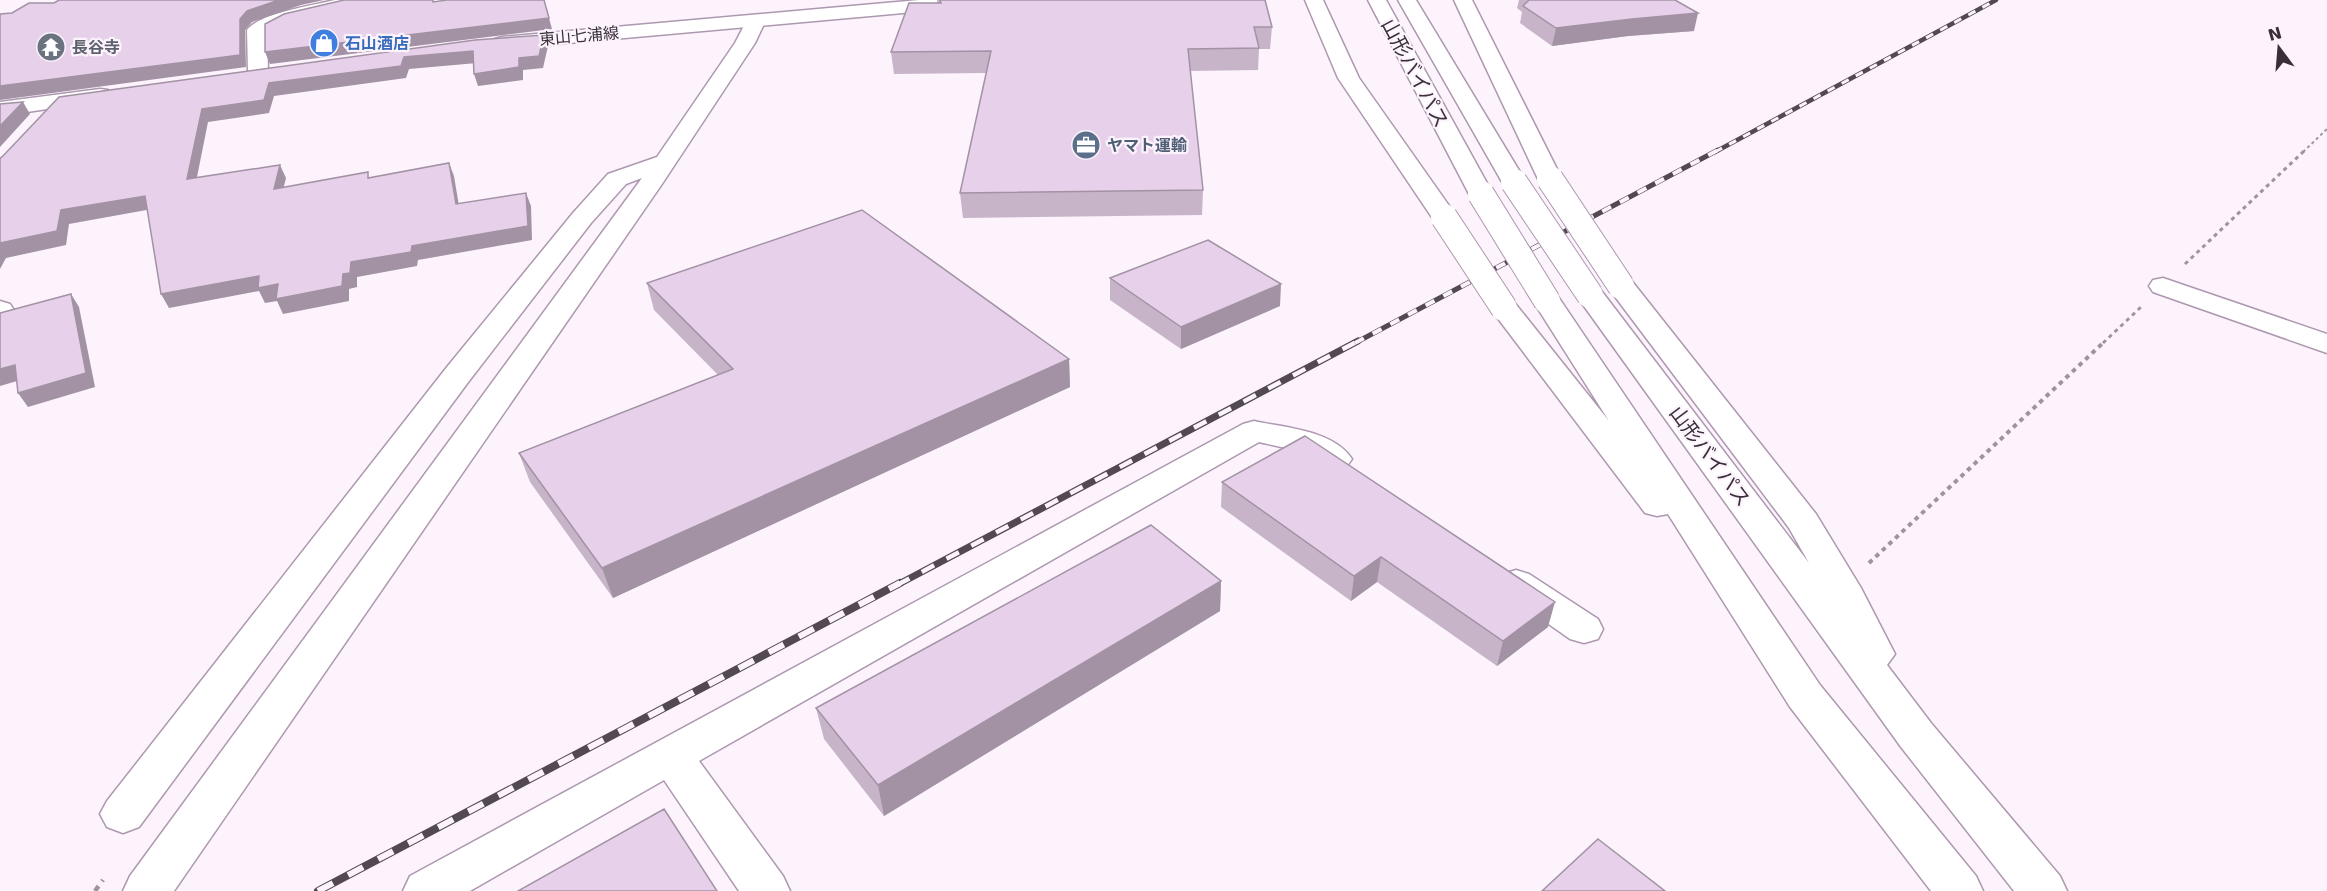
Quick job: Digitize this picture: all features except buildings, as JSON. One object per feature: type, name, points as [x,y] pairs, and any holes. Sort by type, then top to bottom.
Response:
[{"type":"main road","points":[[258,72],[257,30],[281,19],[357,0]]},
{"type":"main road","name":"東山七浦線","points":[[479,44],[754,22],[920,3],[981,0]]},
{"type":"main road","points":[[1314,0],[1349,78],[1504,308],[1805,696]]},
{"type":"main road","name":"山形バイパス","points":[[1377,0],[1417,80],[1481,194],[1547,301],[1805,696],[1959,891]]},
{"type":"main road","name":"山形バイパス","points":[[1407,0],[1514,182],[1605,291],[1916,735],[2043,891]]},
{"type":"main road","points":[[1463,0],[1605,291],[1803,522],[1842,588],[1916,735]]},
{"type":"main road","points":[[147,891],[657,173],[746,43],[754,22]]},
{"type":"main road","points":[[234,76],[280,69]]},
{"type":"main road","points":[[0,109],[118,92]]},
{"type":"main road","points":[[37,124],[59,100]]},
{"type":"main road","points":[[123,814],[458,374],[601,195],[617,179],[657,173]]},
{"type":"main road","points":[[2163,286],[2327,344]]},
{"type":"main road","points":[[427,891],[672,757],[1254,431],[1314,445],[1362,478]]},
{"type":"main road","points":[[1488,564],[1584,629]]},
{"type":"main road","points":[[672,757],[766,891]]},
{"type":"path","points":[[1842,588],[2327,129]]},
{"type":"railway","points":[[1715,152],[1996,0]]},
{"type":"railway","points":[[1355,343],[1718,150]]},
{"type":"railway","points":[[897,585],[1358,341]]},
{"type":"railway","points":[[318,891],[900,583]]},
{"type":"place","name":"石山酒店","points":[[324,43]]},
{"type":"place","name":"長谷寺","points":[[51,47]]},
{"type":"place","name":"ヤマト運輸","points":[[1086,145]]}]
